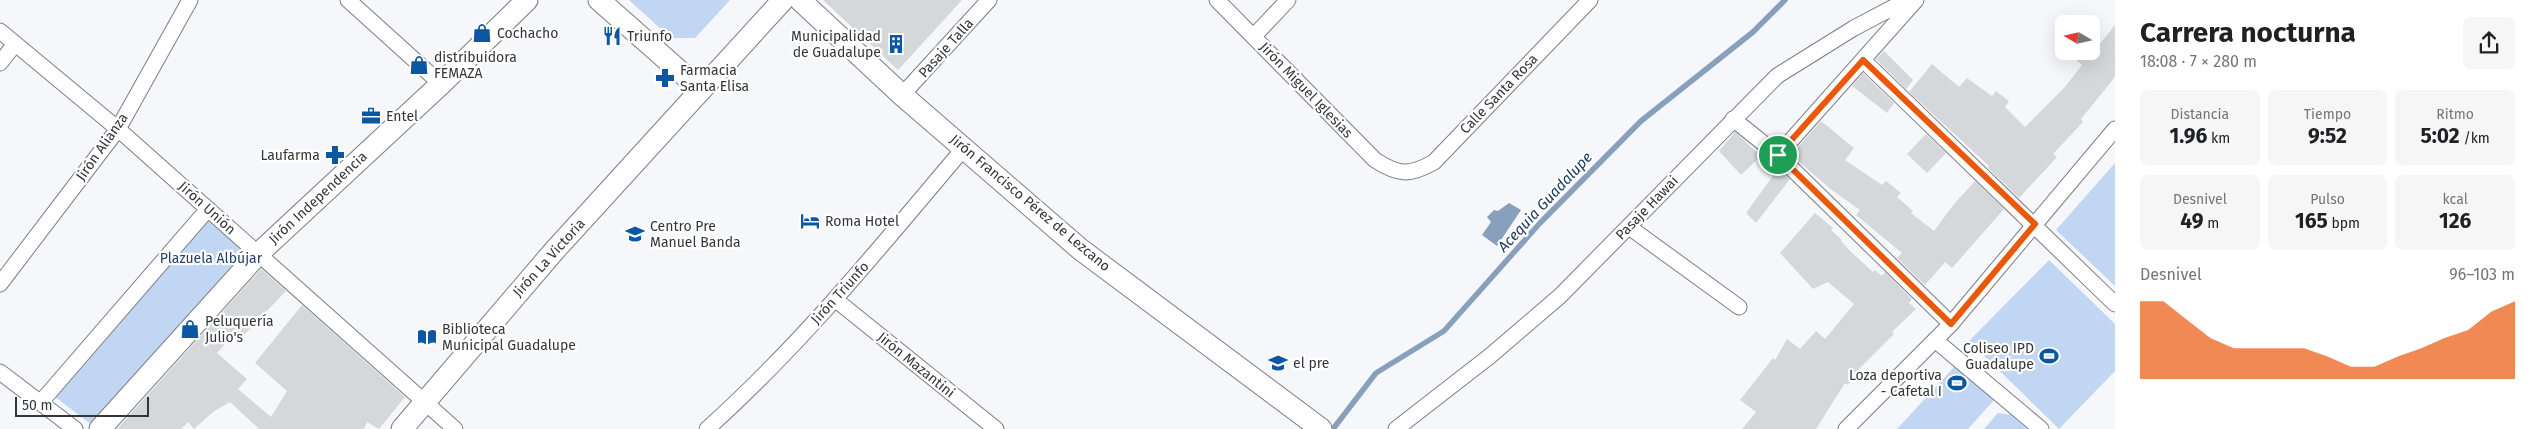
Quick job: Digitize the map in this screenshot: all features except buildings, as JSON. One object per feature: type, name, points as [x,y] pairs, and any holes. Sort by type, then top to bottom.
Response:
[{"type":"street","name":"Jirón Alianza","points":[[0,284],[118,128],[190,0]]},
{"type":"street","points":[[348,0],[441,84]]},
{"type":"street","name":"Jirón Independencia","points":[[100,429],[258,254],[441,84],[527,0]]},
{"type":"street","points":[[599,0],[701,90]]},
{"type":"street","name":"Jirón La Victoria","points":[[402,429],[424,400],[554,251],[783,0]]},
{"type":"street","name":"Jirón Francisco Pérez de Lezcano","points":[[800,0],[902,95],[1080,249],[1314,427]]},
{"type":"street","name":"Pasaje Talla","points":[[902,95],[988,0]]},
{"type":"street","name":"Jirón Miguel Iglesias","points":[[1217,0],[1375,160],[1387,168],[1401,173]]},
{"type":"street","points":[[1254,36],[1288,0]]},
{"type":"street","name":"Calle Santa Rosa","points":[[1401,173],[1417,172],[1434,162],[1590,0]]},
{"type":"street","name":"Pasaje Hawai","points":[[1396,429],[1490,356],[1560,296],[1777,76],[1854,28],[1907,0]]},
{"type":"street","points":[[1778,155],[1916,0]]},
{"type":"street","name":"Jirón Unión","points":[[0,31],[118,128],[455,429]]},
{"type":"street","points":[[0,63],[15,44]]},
{"type":"street","points":[[1863,60],[2035,224],[2115,304]]},
{"type":"street","points":[[1733,119],[1778,155],[1951,324]]},
{"type":"street","points":[[1855,426],[1951,324],[2115,131]]},
{"type":"street","name":"Jirón Triunfo","points":[[706,429],[736,403],[836,300],[964,148]]},
{"type":"street","points":[[41,402],[208,208]]},
{"type":"street","points":[[1629,227],[1739,307]]},
{"type":"street","name":"Jirón Mazantini","points":[[836,300],[996,429]]},
{"type":"street","points":[[1935,340],[2041,429]]},
{"type":"street","points":[[0,372],[75,429]]},
{"type":"green space","points":[[629,0],[730,0],[695,38],[671,38]]},
{"type":"green space","points":[[2115,163],[2115,286],[2056,230]]},
{"type":"green space","name":"Plazuela Albújar","points":[[209,218],[253,256],[92,425],[55,397]]},
{"type":"green space","name":"Coliseo IPD Guadalupe","points":[[2049,260],[2115,324],[2115,371],[2059,429],[1969,341]]},
{"type":"green space","name":"Loza deportiva - Cafetal I","points":[[1956,365],[1994,400],[1968,429],[1897,429]]},
{"type":"green space","points":[[1998,413],[2011,415],[2027,429],[1984,429]]},
{"type":"shaded area","points":[[1509,203],[1521,210],[1497,246],[1482,235],[1491,222],[1487,217],[1494,210],[1498,211]]},
{"type":"waterway","name":"Acequia Guadalupe","points":[[1333,429],[1376,373],[1444,331],[1540,223],[1641,121],[1753,32],[1785,0]]},
{"type":"place","name":"Cochacho","points":[[482,33]]},
{"type":"place","name":"Triunfo","points":[[612,36]]},
{"type":"place","name":"Municipalidad de Guadalupe","points":[[896,44]]},
{"type":"place","name":"distribuidora FEMAZA","points":[[419,65]]},
{"type":"place","name":"Farmacia Santa Elisa","points":[[665,78]]},
{"type":"place","name":"Entel","points":[[371,116]]},
{"type":"place","name":"Laufarma","points":[[335,155]]},
{"type":"place","name":"Roma Hotel","points":[[810,221]]},
{"type":"place","name":"Centro Pre Manuel Banda","points":[[635,234]]},
{"type":"place","name":"Peluquería Julio's","points":[[190,329]]},
{"type":"place","name":"Biblioteca Municipal Guadalupe","points":[[427,337]]},
{"type":"place","name":"Coliseo IPD Guadalupe","points":[[2049,356]]},
{"type":"place","name":"el pre","points":[[1278,363]]},
{"type":"place","name":"Loza deportiva - Cafetal I","points":[[1957,383]]},
{"type":"route","points":[[1863,60],[2035,224],[1951,324],[1778,155],[1863,60]]}]
